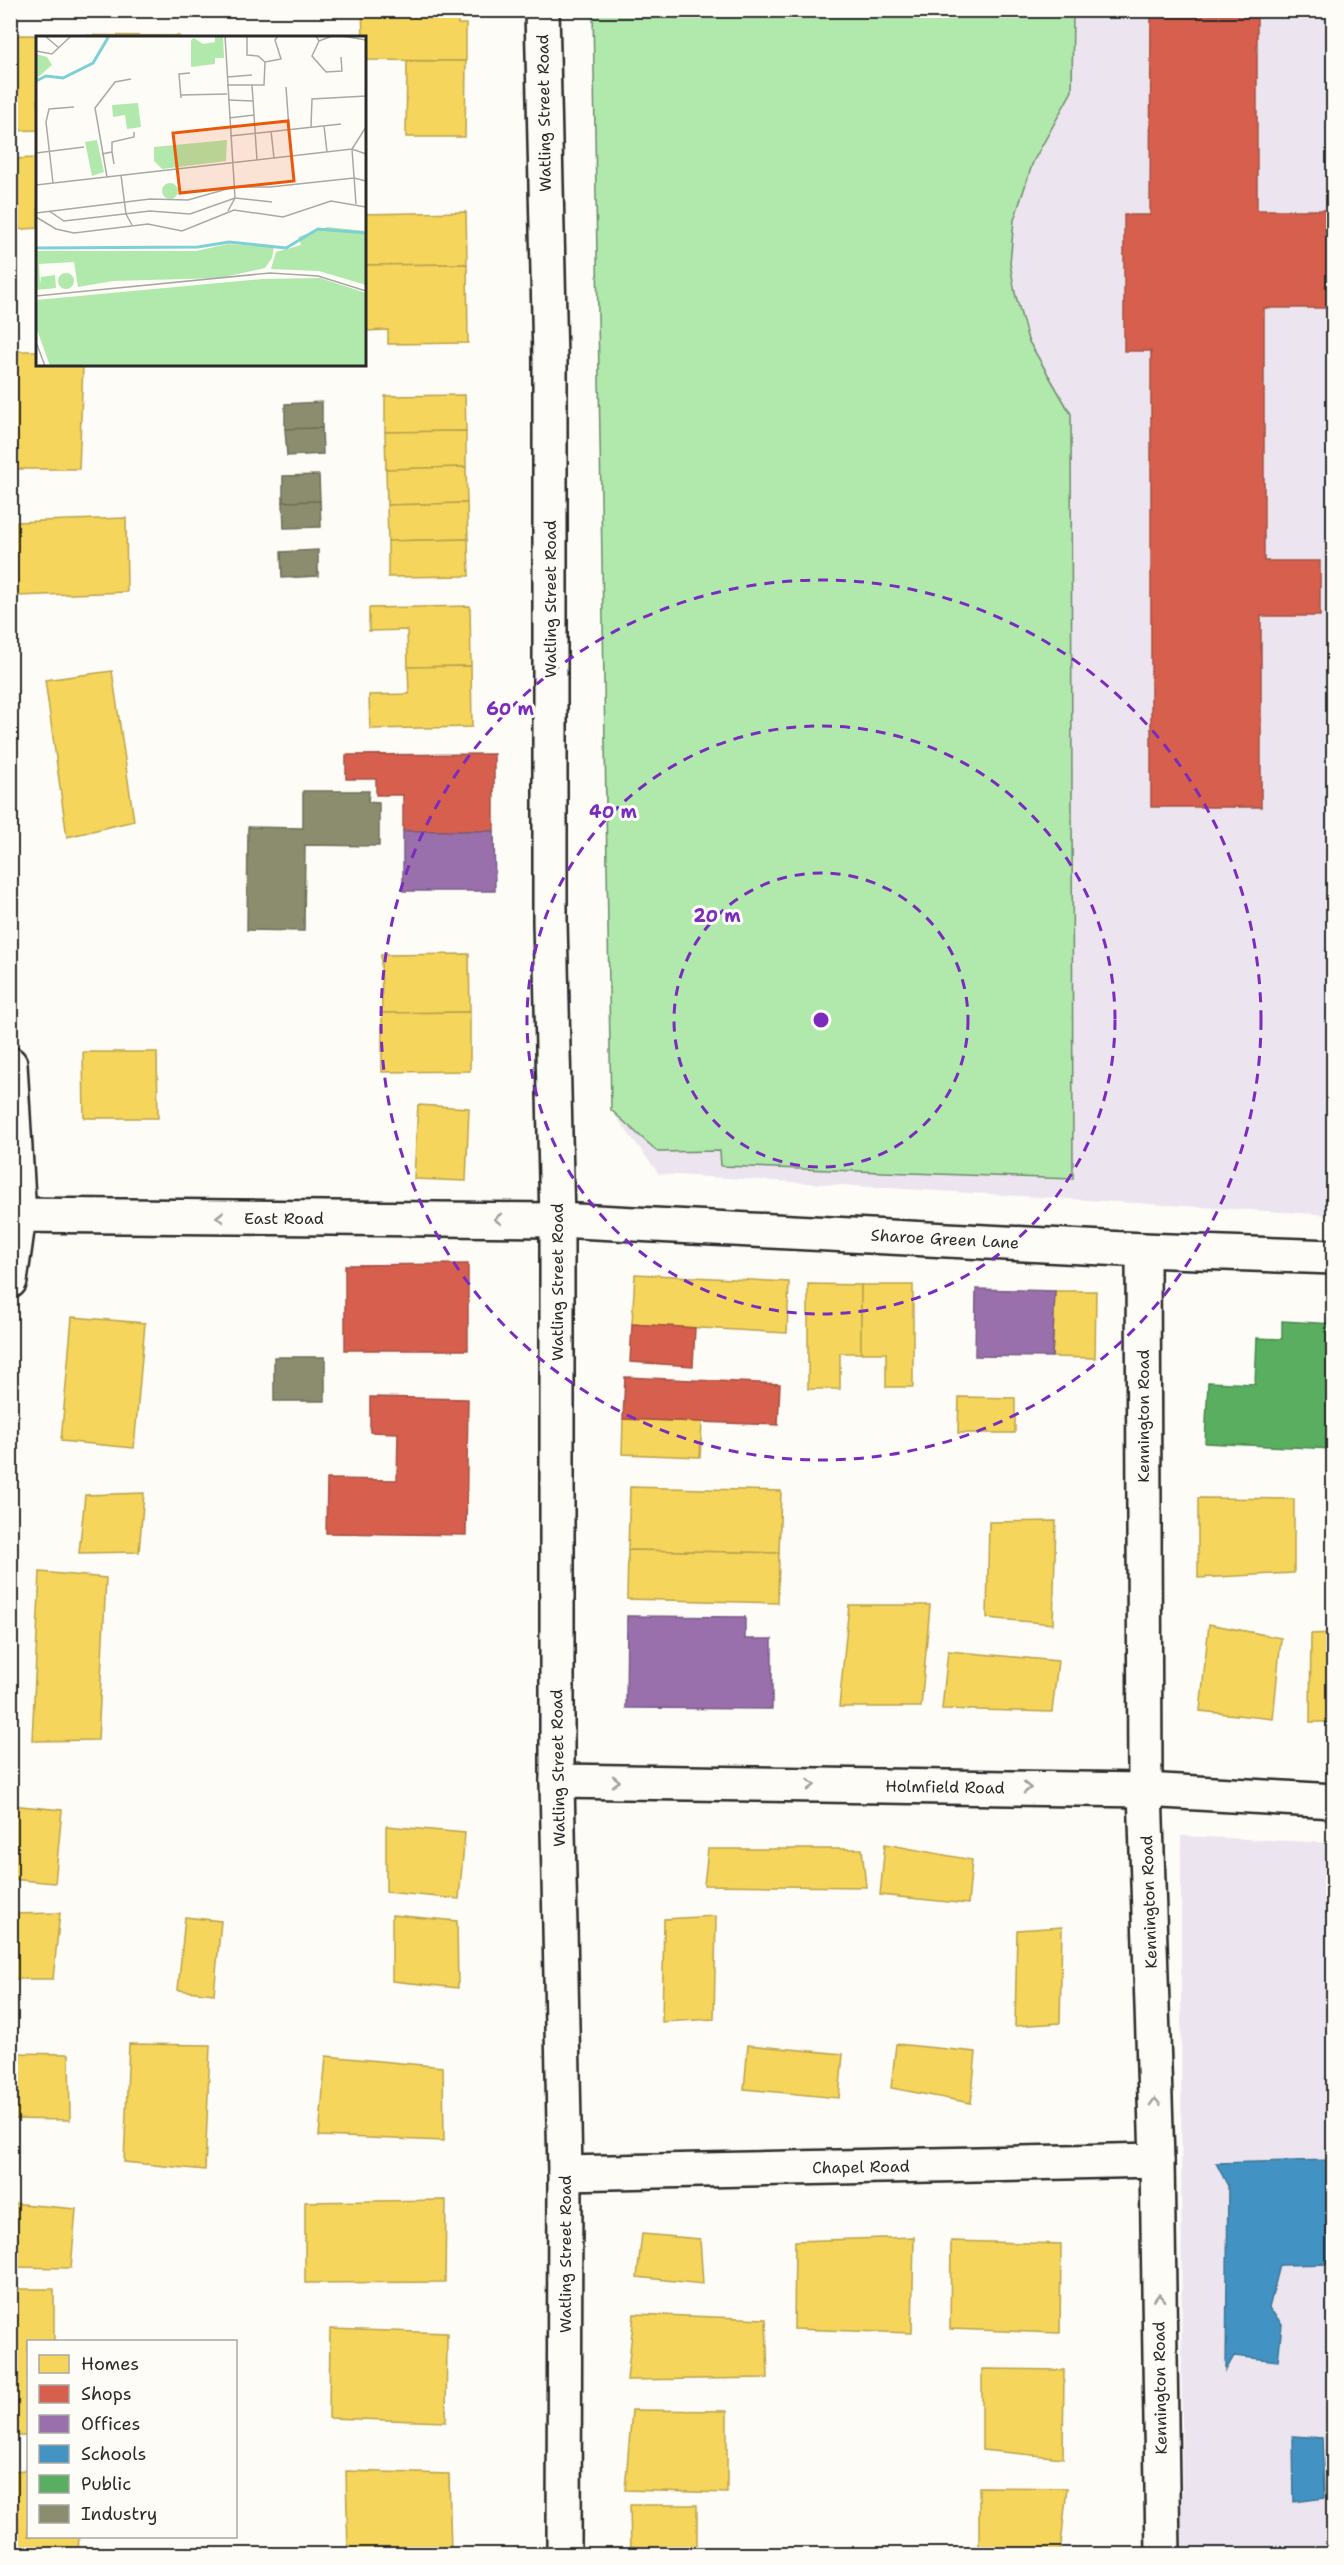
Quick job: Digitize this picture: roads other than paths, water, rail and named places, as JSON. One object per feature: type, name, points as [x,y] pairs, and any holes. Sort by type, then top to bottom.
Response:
[{"type":"street","name":"Watling Street Road","points":[[542,10],[550,360],[550,921],[557,1220],[557,1780],[565,2173],[564,2554]]},
{"type":"street","points":[[10,1064],[15,1215],[10,1281]]},
{"type":"street","name":"East Road","points":[[15,1215],[557,1220]]},
{"type":"street","name":"Sharoe Green Lane","points":[[557,1220],[1143,1250],[1334,1257]]},
{"type":"street","name":"Kennington Road","points":[[1143,1250],[1145,1790],[1157,2160],[1163,2554]]},
{"type":"street","name":"Holmfield Road","points":[[557,1780],[1145,1790],[1334,1801]]},
{"type":"street","name":"Chapel Road","points":[[565,2173],[1157,2160]]}]
